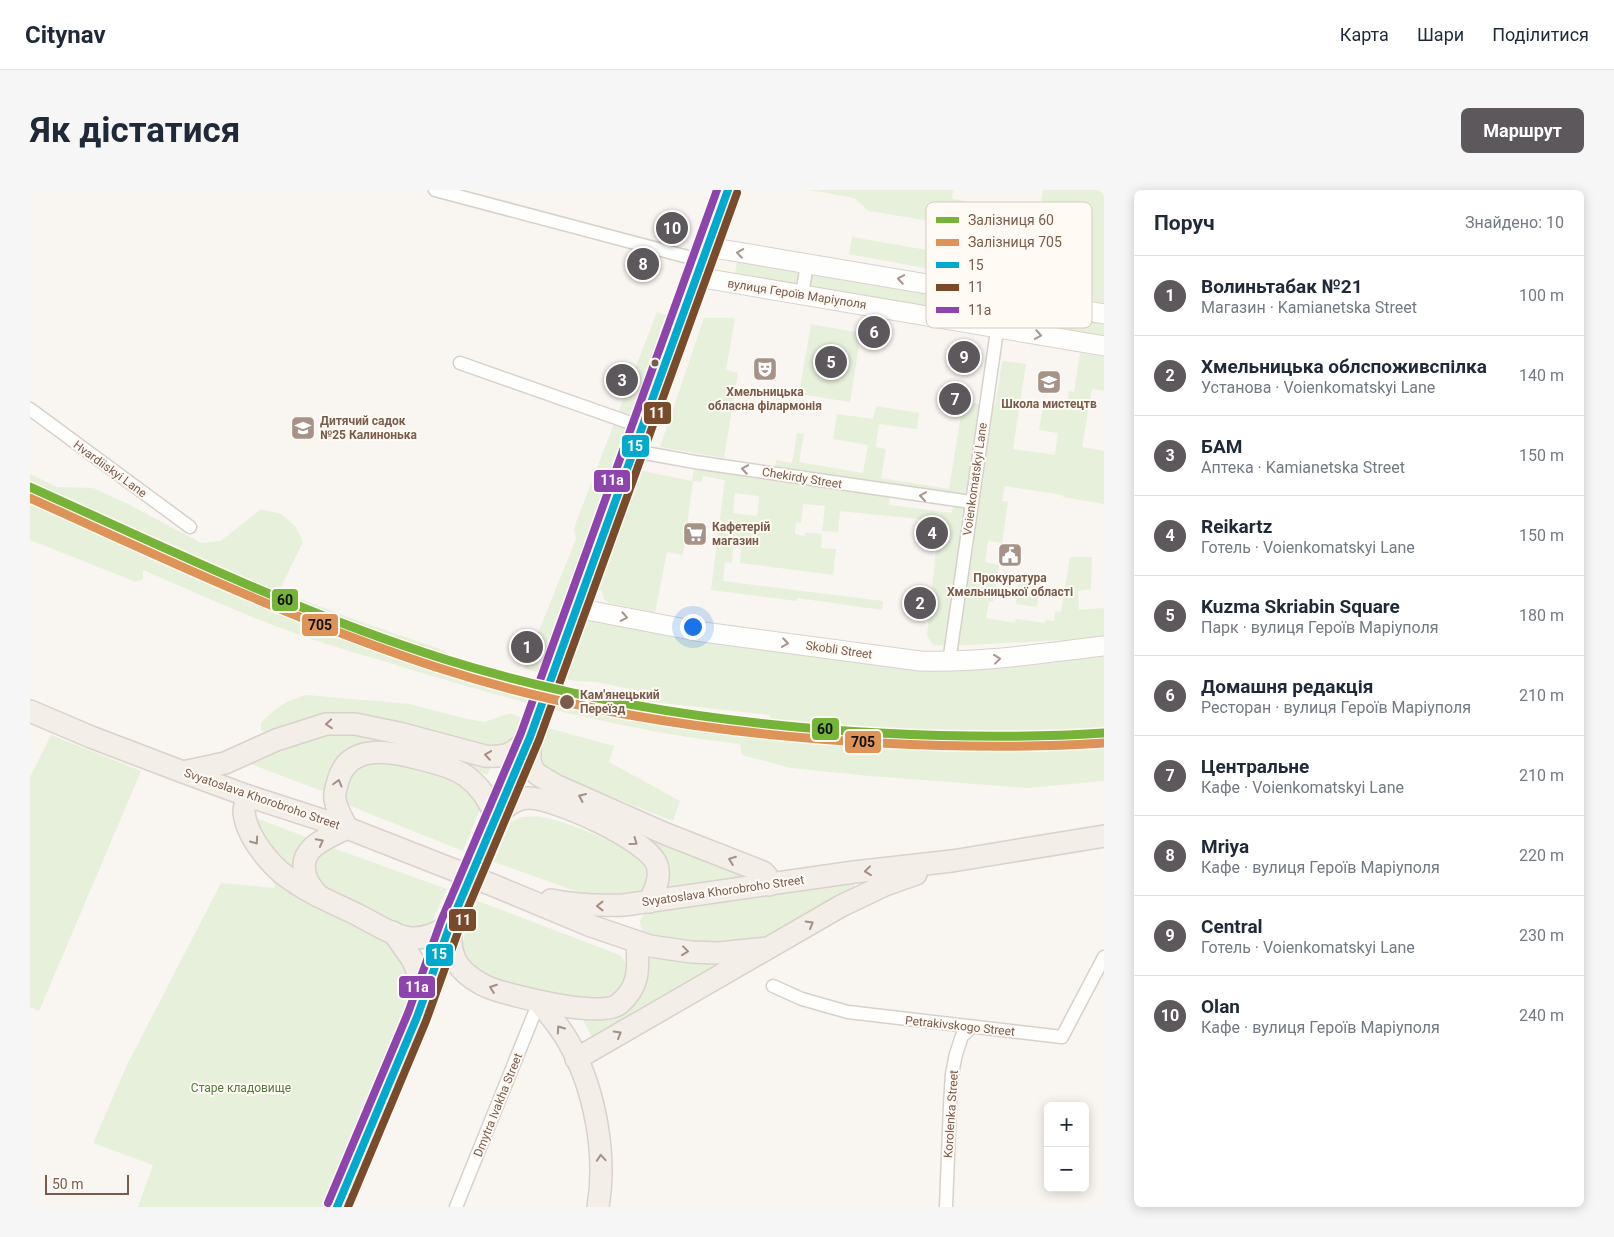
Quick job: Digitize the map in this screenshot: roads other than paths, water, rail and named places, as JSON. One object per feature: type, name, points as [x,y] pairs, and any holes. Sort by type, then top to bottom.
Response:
[{"type":"main road","points":[[337,1207],[417,1018],[451,923],[530,736],[728,190]]},
{"type":"main road","name":"Svyatoslava Khorobroho Street","points":[[30,711],[91,737],[248,796],[348,828],[591,926],[650,946],[691,952],[719,953],[768,948],[841,906],[885,884],[952,862]]},
{"type":"main road","points":[[183,772],[225,764],[276,740],[326,724],[355,724],[495,757],[518,750],[530,736]]},
{"type":"main road","points":[[530,736],[530,761],[537,774],[572,793],[666,834],[763,872],[767,876],[769,886]]},
{"type":"main road","points":[[319,896],[307,880],[304,868],[306,854],[312,846],[348,828],[335,801],[335,793],[343,768],[359,755],[384,752],[404,754],[448,767],[465,776],[481,789],[495,819]]},
{"type":"main road","points":[[248,796],[244,809],[248,828],[276,868],[286,877],[319,896],[408,938],[420,938],[436,933],[451,923]]},
{"type":"main road","points":[[495,819],[513,802],[530,798],[545,801],[582,815],[622,834],[643,848],[656,863],[658,880],[649,902]]},
{"type":"main road","name":"Svyatoslava Khorobroho Street","points":[[495,886],[566,903],[596,906],[624,905],[769,886],[854,872],[952,862],[1104,836]]},
{"type":"main road","points":[[451,923],[451,944],[454,958],[464,972],[489,988],[540,1002],[596,1010],[618,1006],[636,983],[638,974],[637,942]]},
{"type":"main road","points":[[393,932],[412,960],[420,977],[424,999]]},
{"type":"main road","points":[[576,1059],[768,948]]},
{"type":"main road","points":[[540,1002],[561,1030],[576,1059],[586,1085],[599,1134],[602,1172],[598,1207]]},
{"type":"street","name":"вулиця Героїв Маріуполя","points":[[435,190],[702,262],[802,295],[926,316]]},
{"type":"street","name":"вулиця Героїв Маріуполя","points":[[702,262],[807,264],[926,284]]},
{"type":"street","points":[[802,295],[807,264]]},
{"type":"street","name":"вулиця Героїв Маріуполя","points":[[997,328],[1104,346]]},
{"type":"street","name":"Voienkomatskyi Lane","points":[[949,662],[997,328]]},
{"type":"street","points":[[460,363],[642,427]]},
{"type":"street","name":"Hvardiiskyi Lane","points":[[30,409],[190,527]]},
{"type":"street","name":"Chekirdy Street","points":[[634,451],[695,462],[971,502]]},
{"type":"street","name":"Skobli Street","points":[[576,608],[696,631],[920,660],[949,662],[986,660],[1104,646]]},
{"type":"street","name":"Petrakivskogo Street","points":[[773,986],[802,999],[848,1012],[1062,1037],[1104,957]]},
{"type":"street","name":"Dmytra Ivakha Street","points":[[456,1207],[540,1002]]},
{"type":"street","name":"Korolenka Street","points":[[946,1207],[952,1074],[962,1036],[972,1027]]},
{"type":"rail line","name":"60","points":[[30,487],[234,579],[338,622],[444,659],[551,688],[659,710],[714,718],[825,729],[964,736],[1048,736],[1104,733]]},
{"type":"rail line","name":"705","points":[[30,498],[232,589],[334,631],[439,668],[547,698],[657,720],[712,728],[824,739],[964,746],[1048,746],[1104,743]]},
{"type":"place","name":"Olan","points":[[672,228]]},
{"type":"place","name":"Mriya","points":[[643,264]]},
{"type":"place","name":"Домашня редакція","points":[[874,332]]},
{"type":"place","name":"Central","points":[[964,357]]},
{"type":"place","name":"Kuzma Skriabin Square","points":[[831,362]]},
{"type":"place","name":"Хмельницька обласна філармонія","points":[[765,369]]},
{"type":"place","name":"БАМ","points":[[622,380]]},
{"type":"place","name":"Школа мистецтв","points":[[1049,382]]},
{"type":"place","name":"Центральне","points":[[955,399]]},
{"type":"place","name":"Дитячий садок №25 Калинонька","points":[[303,428]]},
{"type":"place","name":"Reikartz","points":[[932,533]]},
{"type":"place","name":"Кафетерій магазин","points":[[695,534]]},
{"type":"place","name":"Прокуратура Хмельницької області","points":[[1010,555]]},
{"type":"place","name":"Хмельницька облспоживспілка","points":[[920,603]]},
{"type":"place","name":"Волиньтабак №21","points":[[527,647]]},
{"type":"place","name":"Кам'янецький Переїзд","points":[[567,702]]},
{"type":"park label","name":"Старе кладовище","points":[[241,1088]]}]
